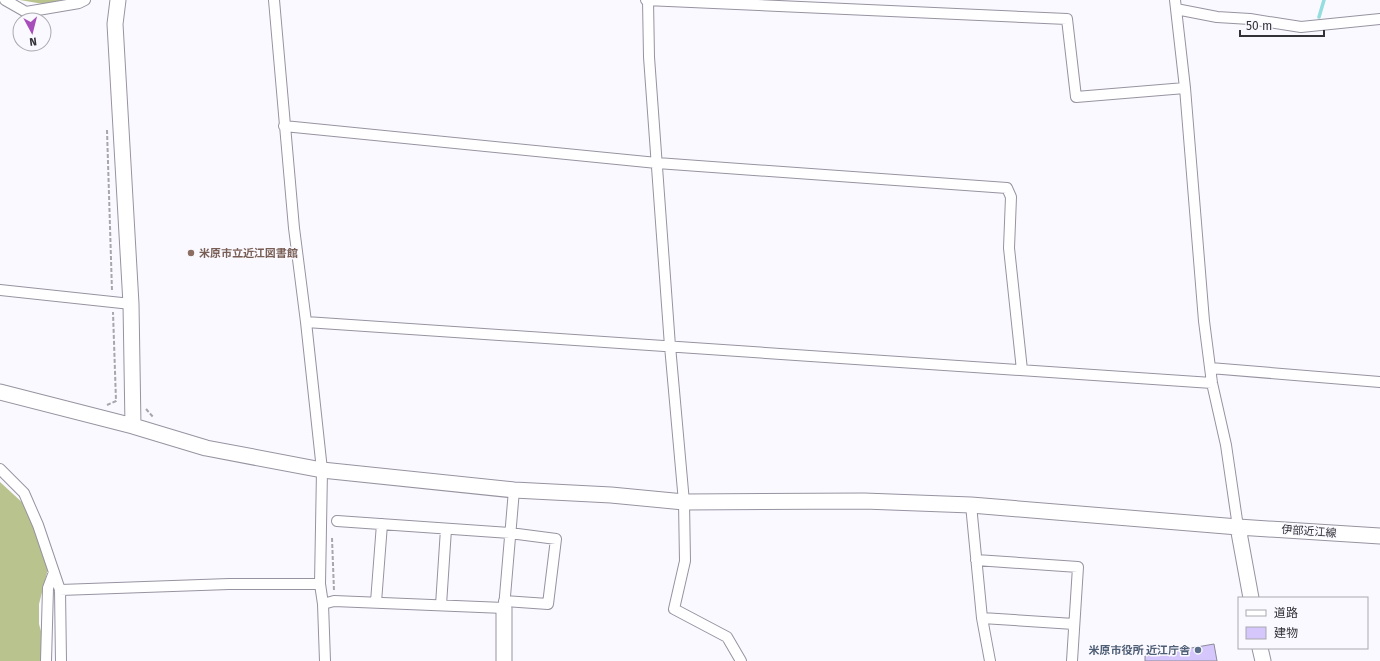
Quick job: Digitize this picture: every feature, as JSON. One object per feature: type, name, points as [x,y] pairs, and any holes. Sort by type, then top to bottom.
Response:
[{"type":"street","points":[[4,0],[26,12],[79,3],[85,0]]},
{"type":"street","points":[[118,0],[115,24],[131,304],[133,426]]},
{"type":"street","points":[[274,0],[294,228],[322,470],[320,584],[323,604],[325,661]]},
{"type":"street","points":[[741,661],[727,637],[674,609],[685,561],[684,502],[670,346],[649,58],[647,0],[1067,19],[1076,97],[1185,88]]},
{"type":"street","points":[[1251,597],[1238,527],[1226,445],[1212,383],[1204,321],[1185,88],[1176,4],[1217,17],[1250,19],[1301,27],[1380,19]]},
{"type":"street","points":[[284,126],[657,163],[1007,188],[1011,197],[1009,248],[1022,370]]},
{"type":"street","points":[[0,290],[131,304]]},
{"type":"street","points":[[306,322],[1212,383]]},
{"type":"street","points":[[1210,368],[1380,382]]},
{"type":"street","name":"伊部近江線","points":[[0,392],[133,426],[206,448],[322,470],[514,490],[611,495],[684,502],[864,501],[971,505],[1238,527],[1380,536]]},
{"type":"street","points":[[0,469],[24,493],[38,525],[60,590],[61,661]]},
{"type":"street","points":[[504,661],[504,604],[514,490]]},
{"type":"street","points":[[971,505],[982,618],[990,661]]},
{"type":"street","points":[[323,604],[334,601],[441,605],[548,604],[556,539],[510,533],[337,521]]},
{"type":"street","points":[[376,602],[382,524]]},
{"type":"street","points":[[441,605],[446,529]]},
{"type":"street","points":[[976,560],[1078,567],[1072,661]]},
{"type":"street","points":[[46,661],[48,588],[54,572]]},
{"type":"street","points":[[60,590],[229,584],[320,584]]},
{"type":"street","points":[[982,618],[1074,624]]},
{"type":"street","points":[[1260,649],[1263,661]]},
{"type":"path","points":[[107,130],[112,297]]},
{"type":"path","points":[[106,406],[116,401],[113,305]]},
{"type":"path","points":[[145,408],[155,420]]},
{"type":"path","points":[[332,538],[334,601]]},
{"type":"green space","points":[[20,0],[61,0],[49,5]]},
{"type":"green space","points":[[0,482],[26,506],[49,565],[39,604],[39,624],[49,661],[0,661]]},
{"type":"building","name":"米原市役所 近江庁舎","points":[[1214,644],[1217,661],[1145,661],[1145,656]]},
{"type":"waterway","points":[[1319,17],[1324,0]]},
{"type":"place","name":"米原市立近江図書館","points":[[191,253]]},
{"type":"place","name":"米原市役所 近江庁舎","points":[[1198,650]]}]
